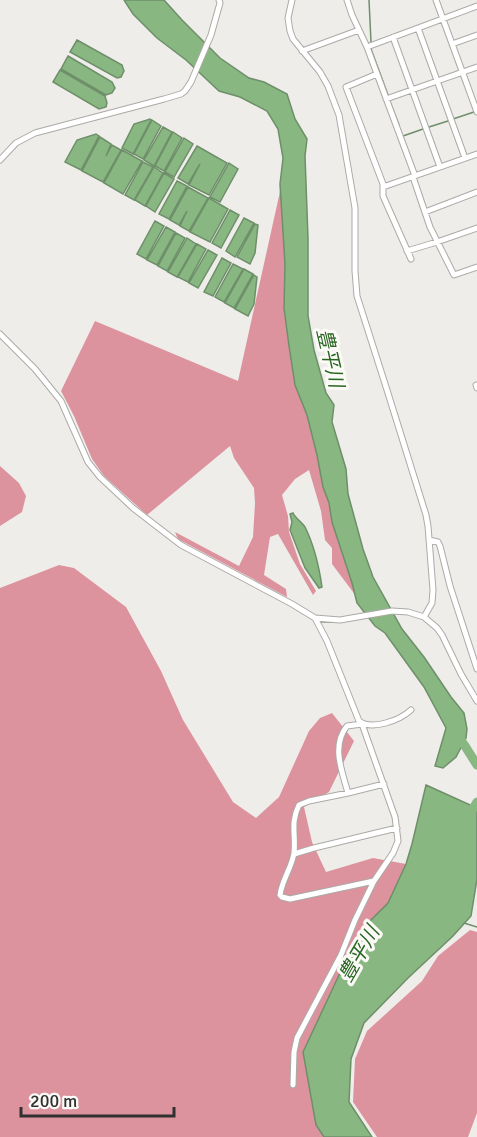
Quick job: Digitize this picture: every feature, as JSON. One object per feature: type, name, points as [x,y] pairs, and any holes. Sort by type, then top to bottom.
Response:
[{"type":"street","points":[[0,160],[16,143],[35,133],[181,94],[191,82],[211,35],[219,0]]},
{"type":"street","points":[[292,0],[289,24],[293,39],[320,72],[339,115],[355,207],[357,296],[422,500],[428,526],[433,590],[432,603],[424,617]]},
{"type":"street","points":[[347,0],[367,47],[437,242],[454,275],[477,267]]},
{"type":"street","points":[[436,0],[474,98],[477,112]]},
{"type":"street","points":[[367,47],[477,6]]},
{"type":"street","points":[[418,28],[465,158]]},
{"type":"street","points":[[302,51],[359,30]]},
{"type":"street","points":[[452,44],[477,35]]},
{"type":"street","points":[[393,37],[440,168]]},
{"type":"street","points":[[386,99],[477,67]]},
{"type":"street","points":[[377,74],[346,87],[383,184],[383,196],[411,259]]},
{"type":"street","points":[[383,188],[477,154]]},
{"type":"street","points":[[425,212],[477,192]]},
{"type":"street","points":[[407,251],[477,228]]},
{"type":"street","points":[[0,334],[35,369],[61,401],[94,471],[133,508],[181,545],[315,618],[340,620],[392,611],[408,612],[424,617],[442,635],[477,701]]},
{"type":"street","points":[[429,540],[438,542],[440,546],[450,586],[477,669]]},
{"type":"street","points":[[293,1085],[294,1052],[297,1038],[341,955],[374,881],[398,841],[395,817],[362,724],[315,618]]},
{"type":"street","points":[[348,793],[339,756],[341,735],[347,726],[386,723],[406,715],[411,710]]},
{"type":"street","points":[[374,881],[290,899],[280,895],[294,854],[293,824],[295,813],[300,805],[384,784]]},
{"type":"street","points":[[294,854],[397,828]]},
{"type":"shaded area","points":[[281,187],[297,373],[365,608],[332,564],[332,548],[325,540],[321,511],[309,470],[295,479],[282,495],[288,516],[289,532],[300,564],[316,591],[313,595],[278,534],[270,537],[264,575],[286,589],[287,597],[178,539],[175,532],[239,566],[253,537],[254,488],[234,458],[230,446],[147,515],[104,476],[92,459],[61,391],[95,321],[238,381]]},
{"type":"shaded area","points":[[0,466],[19,483],[26,496],[22,512],[0,526]]},
{"type":"shaded area","points":[[59,565],[74,568],[126,607],[161,671],[183,720],[233,802],[256,818],[279,797],[309,731],[320,718],[332,713],[354,741],[329,792],[304,807],[312,842],[326,872],[373,858],[406,864],[388,903],[369,922],[316,1125],[324,1137],[0,1137],[0,588]]},
{"type":"shaded area","points":[[470,930],[477,932],[477,1113],[468,1137],[377,1137],[353,1102],[355,1059],[367,1031],[422,981],[438,956]]},
{"type":"water","points":[[124,0],[164,0],[220,58],[249,78],[264,82],[287,94],[295,119],[307,139],[305,156],[308,316],[314,350],[326,393],[334,405],[332,422],[346,469],[348,494],[373,577],[402,629],[464,713],[466,738],[456,757],[443,768],[435,766],[446,728],[424,687],[385,633],[375,626],[357,603],[332,522],[307,415],[295,385],[284,308],[285,264],[280,184],[283,158],[278,129],[267,111],[240,97],[219,91],[186,60],[157,38],[133,14]]},
{"type":"water","points":[[77,40],[122,65],[124,71],[121,77],[117,78],[70,52]]},
{"type":"water","points":[[68,56],[112,82],[115,88],[112,93],[106,95],[61,69]]},
{"type":"water","points":[[60,70],[105,96],[106,107],[99,109],[53,82]]},
{"type":"water","points":[[150,119],[133,154],[122,148],[134,124]]},
{"type":"water","points":[[152,120],[161,126],[143,159],[134,154]]},
{"type":"water","points":[[163,127],[172,132],[154,166],[144,160]]},
{"type":"water","points":[[173,132],[182,138],[164,171],[155,166]]},
{"type":"water","points":[[96,134],[99,136],[81,170],[65,162],[77,140]]},
{"type":"water","points":[[100,137],[111,144],[106,156],[112,145],[121,150],[103,182],[82,171]]},
{"type":"water","points":[[184,138],[193,144],[174,177],[165,172]]},
{"type":"water","points":[[197,146],[227,163],[209,195],[189,185],[200,164],[188,184],[178,178]]},
{"type":"water","points":[[122,150],[142,161],[123,194],[104,183]]},
{"type":"water","points":[[143,162],[153,167],[134,200],[125,195]]},
{"type":"water","points":[[229,163],[238,169],[220,202],[210,197]]},
{"type":"water","points":[[154,167],[163,173],[145,206],[135,200]]},
{"type":"water","points":[[164,173],[174,179],[155,212],[146,206]]},
{"type":"water","points":[[177,181],[187,186],[169,219],[159,214]]},
{"type":"water","points":[[188,187],[208,198],[189,231],[180,226],[187,211],[179,225],[170,220]]},
{"type":"water","points":[[209,198],[228,209],[210,242],[190,232]]},
{"type":"water","points":[[230,210],[239,215],[221,248],[212,243]]},
{"type":"water","points":[[244,218],[254,223],[235,257],[226,251]]},
{"type":"water","points":[[155,221],[164,226],[146,259],[137,254]]},
{"type":"water","points":[[255,224],[258,225],[255,253],[250,264],[237,257]]},
{"type":"water","points":[[166,227],[175,232],[157,265],[147,260]]},
{"type":"water","points":[[176,233],[185,238],[167,271],[158,266]]},
{"type":"water","points":[[187,238],[196,244],[177,277],[168,272]]},
{"type":"water","points":[[197,244],[206,249],[188,282],[178,277]]},
{"type":"water","points":[[208,250],[217,255],[198,288],[189,283]]},
{"type":"water","points":[[222,258],[231,263],[213,296],[204,292]]},
{"type":"water","points":[[233,264],[243,269],[224,302],[215,297]]},
{"type":"water","points":[[244,269],[253,274],[234,308],[225,303]]},
{"type":"water","points":[[254,275],[257,277],[254,304],[248,316],[235,309]]},
{"type":"water","points":[[293,513],[305,527],[311,542],[322,587],[319,588],[305,568],[290,530],[292,522],[290,514]]},
{"type":"water","points":[[426,785],[477,808],[477,879],[471,916],[364,1023],[351,1059],[349,1102],[372,1137],[324,1137],[316,1125],[303,1052],[340,973],[369,922],[388,903],[406,864]]},
{"type":"waterway","points":[[369,0],[371,42]]},
{"type":"waterway","points":[[371,49],[388,95]]},
{"type":"waterway","points":[[390,102],[399,125]]},
{"type":"waterway","points":[[453,119],[474,112]]},
{"type":"waterway","points":[[429,127],[448,121]]},
{"type":"waterway","points":[[402,135],[423,129]]},
{"type":"waterway","name":"豊平川","points":[[457,735],[477,765]]},
{"type":"waterway","name":"豊平川","points":[[468,817],[477,802]]},
{"type":"waterway","points":[[464,923],[477,927]]}]
